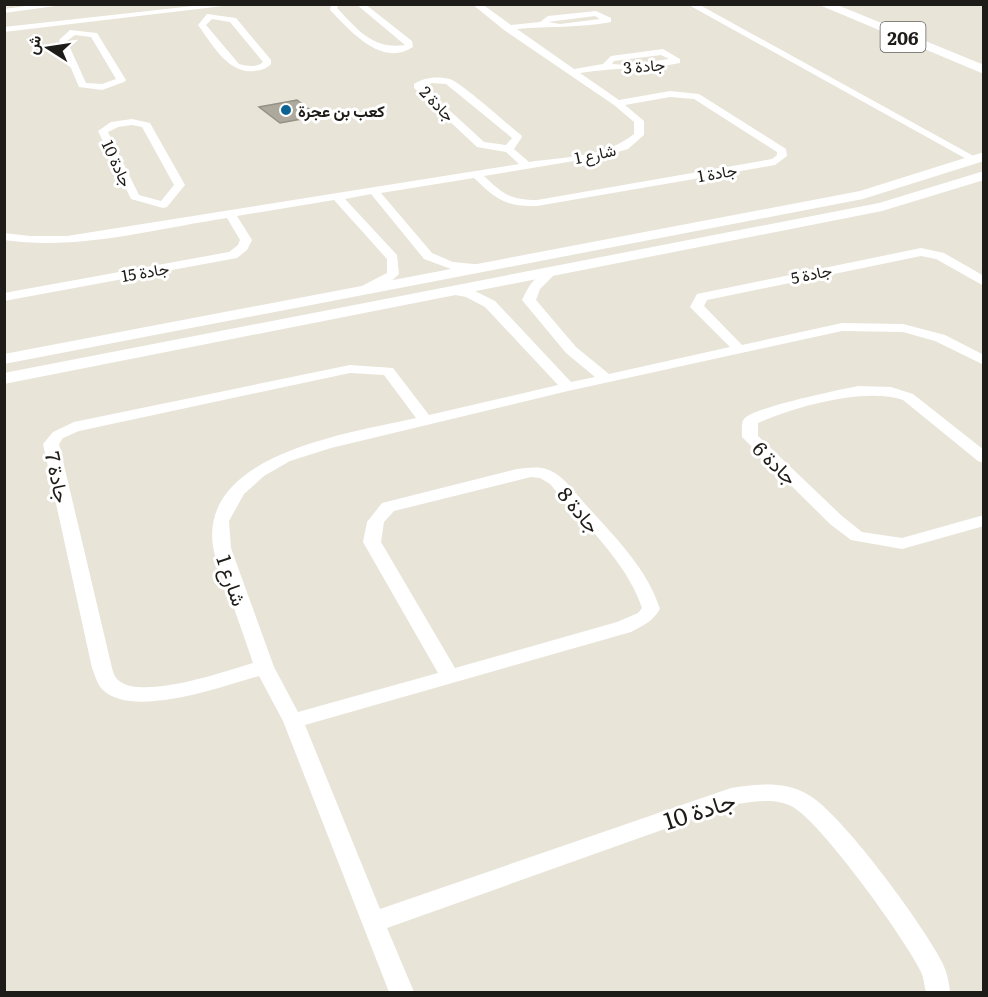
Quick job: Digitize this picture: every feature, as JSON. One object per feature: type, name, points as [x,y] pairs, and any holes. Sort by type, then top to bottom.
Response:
[{"type":"main road","name":"206","points":[[852,4],[984,58]]},
{"type":"main road","name":"206","points":[[828,6],[984,70]]},
{"type":"street","points":[[4,11],[66,4]]},
{"type":"street","points":[[138,4],[144,15]]},
{"type":"street","points":[[4,30],[73,27],[144,15],[210,12],[236,4]]},
{"type":"street","points":[[335,4],[333,8],[373,47],[391,51],[409,47],[409,43],[360,4]]},
{"type":"street","name":"شارع 1","points":[[4,236],[30,240],[67,240],[600,154],[624,147],[639,135],[639,121],[617,103],[507,28],[476,4]]},
{"type":"street","points":[[692,4],[979,158]]},
{"type":"street","points":[[210,12],[233,20],[268,62],[263,67],[246,69],[236,66],[202,25],[210,12]]},
{"type":"street","points":[[507,28],[542,24],[560,26],[608,20],[596,13],[548,18],[542,24]]},
{"type":"street","points":[[73,27],[94,35],[121,80],[112,86],[96,88],[82,85],[63,40],[73,27]]},
{"type":"street","name":"جادة 3","points":[[571,72],[606,66],[626,68],[677,61],[663,52],[611,59],[606,66]]},
{"type":"street","name":"جادة 2","points":[[423,81],[449,82],[517,137],[509,149],[480,145],[417,86],[423,81]]},
{"type":"street","name":"جادة 1","points":[[476,174],[504,201],[520,204],[774,162],[782,156],[782,151],[696,96],[670,94],[617,103]]},
{"type":"street","name":"جادة 10","points":[[132,122],[146,125],[180,185],[163,205],[135,197],[103,131],[114,124],[132,122]]},
{"type":"street","points":[[509,149],[526,165]]},
{"type":"street","points":[[4,359],[863,195],[979,158]]},
{"type":"street","points":[[4,379],[882,207],[984,175]]},
{"type":"street","points":[[372,189],[428,256],[451,265],[480,268]]},
{"type":"street","points":[[336,196],[393,258],[393,274],[380,283],[360,290]]},
{"type":"street","points":[[163,205],[169,223]]},
{"type":"street","name":"جادة 15","points":[[4,297],[233,255],[243,247],[246,240],[230,213]]},
{"type":"street","points":[[734,219],[731,225],[735,229],[750,232]]},
{"type":"street","points":[[675,230],[698,229],[709,232],[709,238],[692,243]]},
{"type":"street","name":"جادة 5","points":[[740,350],[697,307],[702,297],[921,252],[940,255],[984,282]]},
{"type":"street","points":[[549,274],[534,288],[529,300],[571,350],[605,378]]},
{"type":"street","points":[[455,291],[470,294],[490,304],[568,387]]},
{"type":"street","name":"شارع 1","points":[[401,993],[293,722],[264,667],[222,548],[221,522],[237,491],[258,473],[284,458],[326,444],[605,378],[842,327],[903,328],[940,338],[984,361]]},
{"type":"street","points":[[130,334],[122,347],[139,353]]},
{"type":"street","points":[[69,346],[90,352],[90,358],[81,364]]},
{"type":"street","name":"جادة 7","points":[[264,667],[161,695],[130,695],[110,685],[102,669],[51,444],[58,435],[74,427],[350,369],[388,371],[398,381],[426,422]]},
{"type":"street","name":"جادة 6","points":[[984,458],[908,397],[891,391],[858,390],[768,413],[750,421],[750,437],[836,520],[857,536],[902,544],[984,520]]},
{"type":"street","name":"جادة 8","points":[[293,722],[451,678],[624,627],[645,617],[651,609],[649,598],[638,579],[556,481],[544,474],[531,472],[498,477],[388,507],[377,515],[372,528],[372,542],[451,678]]},
{"type":"street","name":"جادة 10","points":[[374,922],[731,797],[755,792],[778,794],[802,801],[825,823],[916,939],[934,971],[938,993]]},
{"type":"building","name":"كعب بن عجرة","points":[[297,100],[318,116],[280,123],[259,107]]},
{"type":"place","name":"كعب بن عجرة","points":[[286,110]]}]
